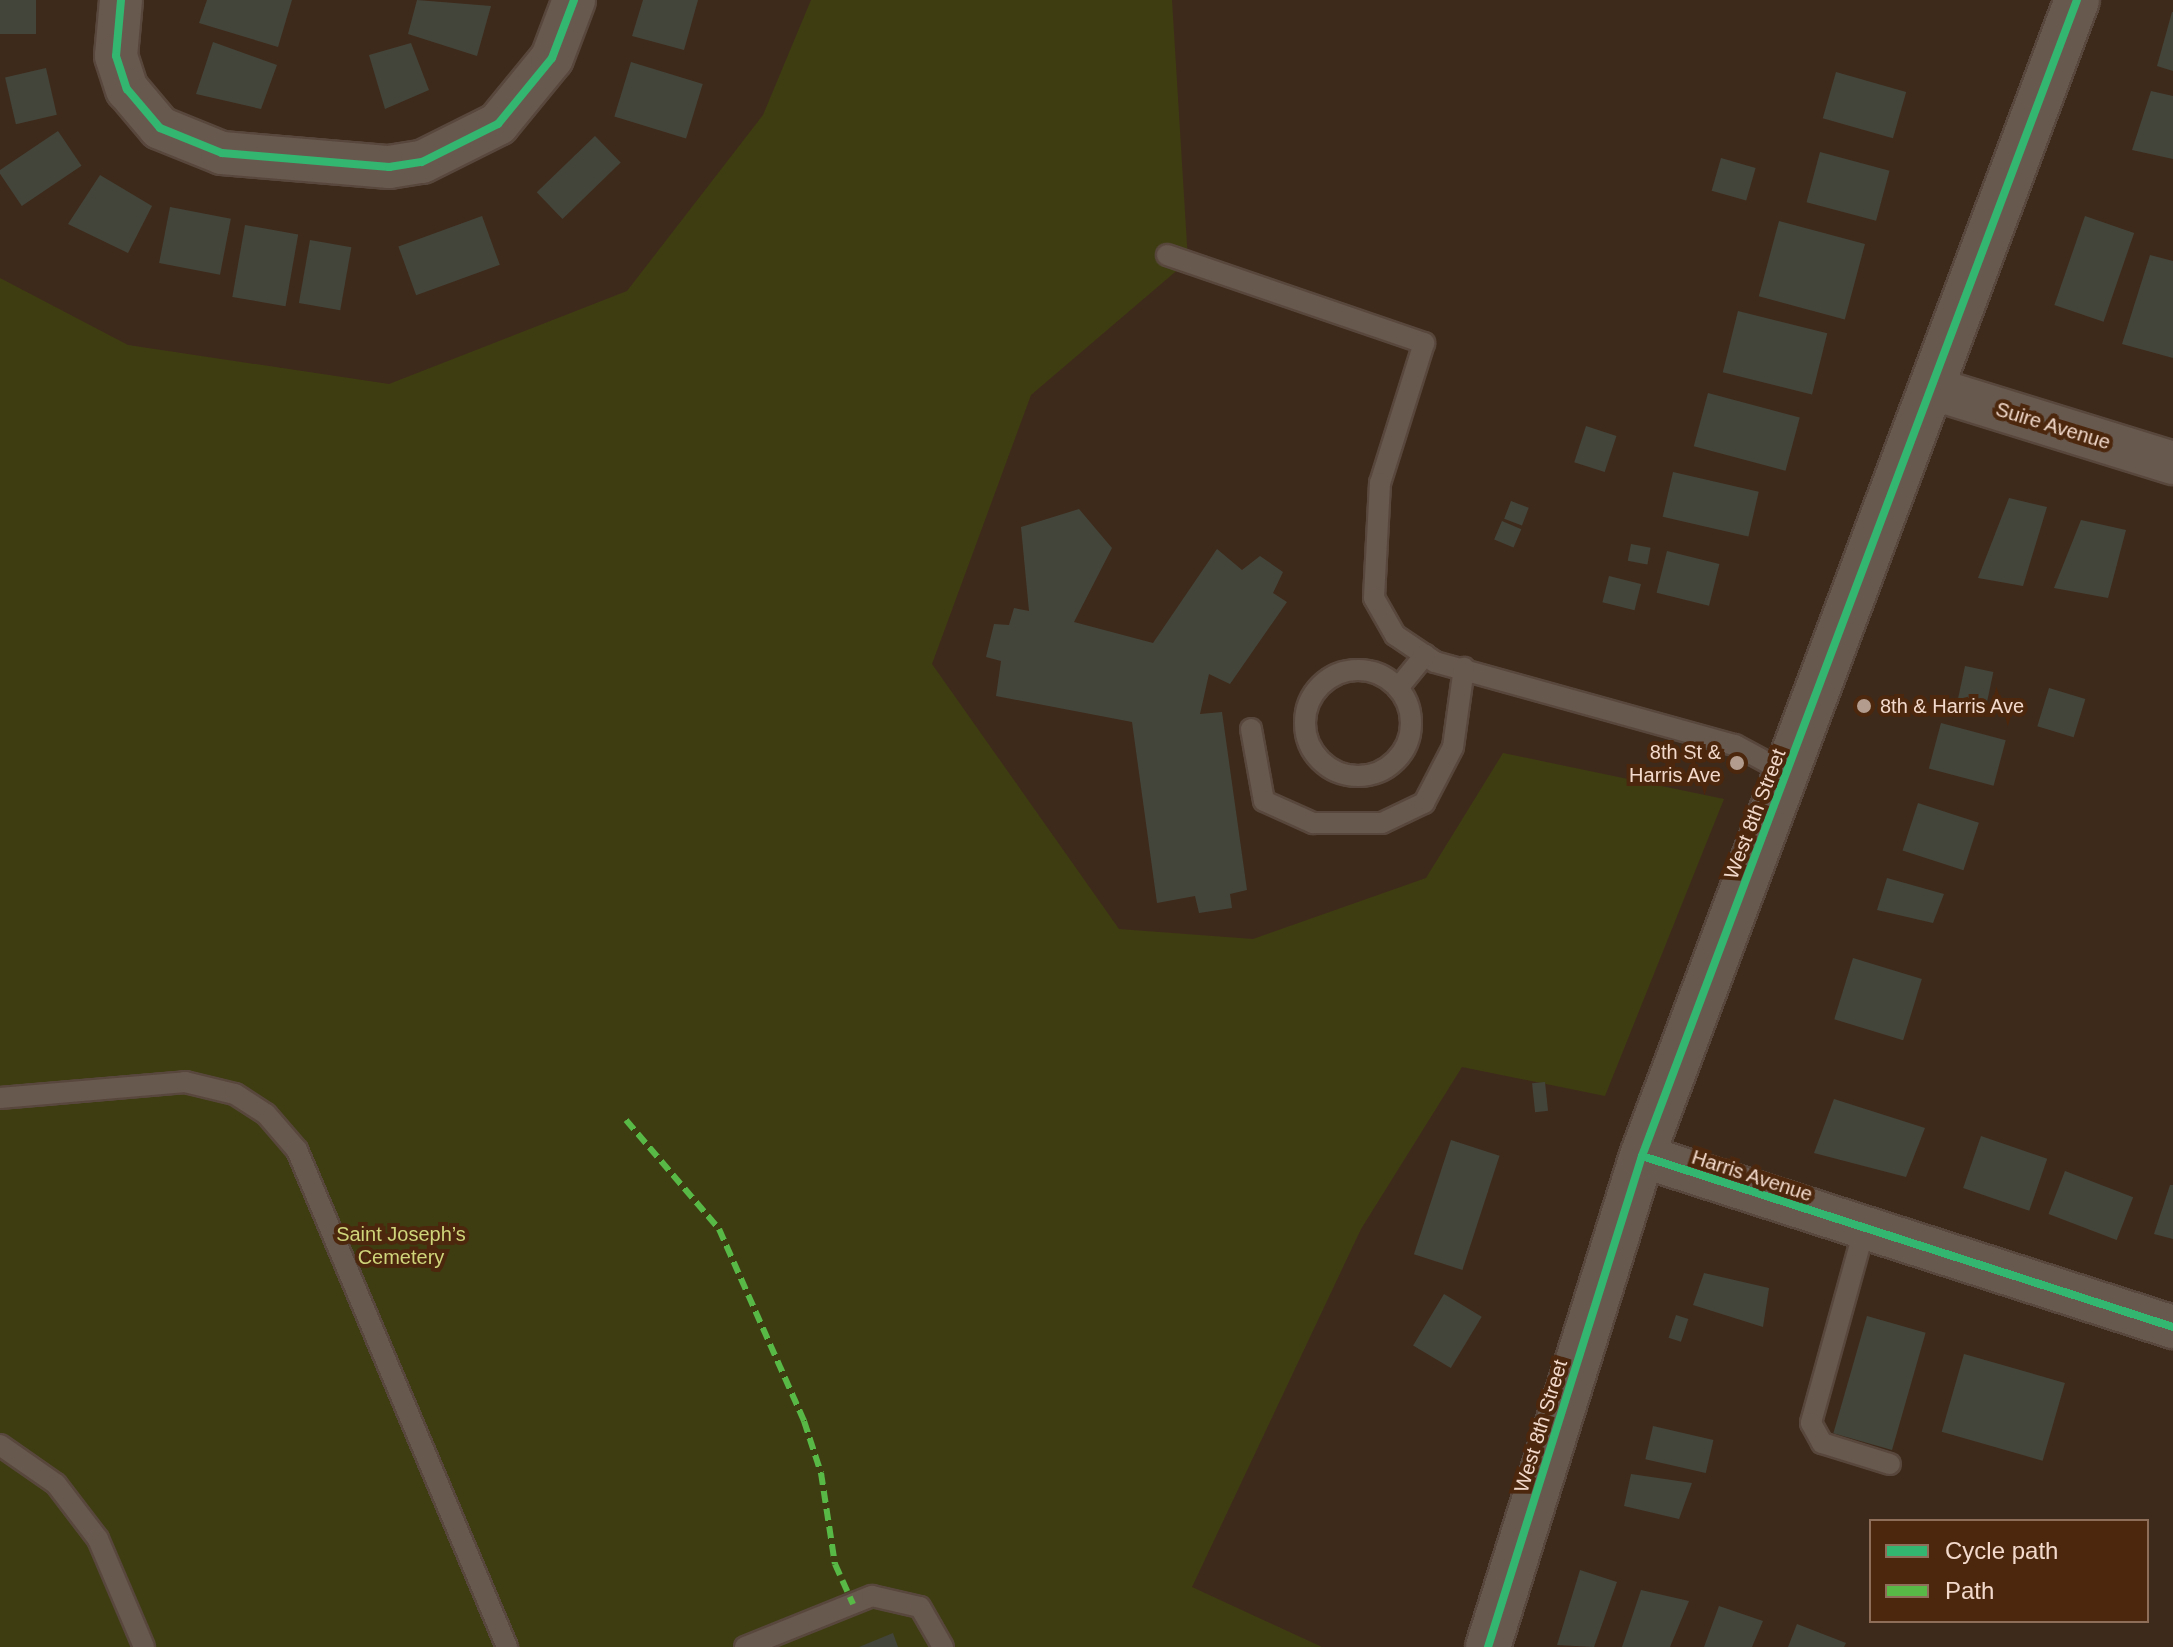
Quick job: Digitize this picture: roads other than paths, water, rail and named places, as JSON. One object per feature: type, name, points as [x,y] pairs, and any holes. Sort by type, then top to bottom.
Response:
[{"type":"street","points":[[121,0],[116,56],[127,89],[160,128],[222,153],[389,167],[469,143],[523,101],[552,58],[574,0]]},
{"type":"street","name":"West 8th Street","points":[[1488,1647],[1642,1156],[1934,389],[2077,0]]},
{"type":"street","name":"Suire Avenue","points":[[1934,389],[2173,463]]},
{"type":"street","name":"Harris Avenue","points":[[1642,1156],[2173,1327]]},
{"type":"lane","points":[[1167,255],[1424,343],[1380,483],[1374,598],[1395,635],[1425,655],[1464,668],[1735,745],[1787,773]]},
{"type":"lane","points":[[1398,688],[1425,655]]},
{"type":"lane","points":[[1251,729],[1264,801],[1313,823],[1382,823],[1424,803],[1453,747],[1464,668]]},
{"type":"lane","points":[[1356,670],[1398,688],[1411,717],[1395,761],[1367,776],[1322,763],[1305,720],[1315,691],[1356,670]]},
{"type":"lane","points":[[0,1098],[185,1082],[235,1094],[266,1114],[297,1150],[507,1647]]},
{"type":"lane","points":[[1864,1230],[1811,1423],[1822,1443],[1890,1464]]},
{"type":"lane","points":[[0,1445],[56,1484],[98,1539],[144,1647]]},
{"type":"lane","points":[[745,1647],[872,1596],[920,1607],[943,1647]]},
{"type":"place","name":"8th & Harris Ave","points":[[1864,706]]},
{"type":"place","name":"8th St & Harris Ave","points":[[1737,763]]},
{"type":"park label","name":"Saint Joseph’s Cemetery","points":[[401,1246]]}]
